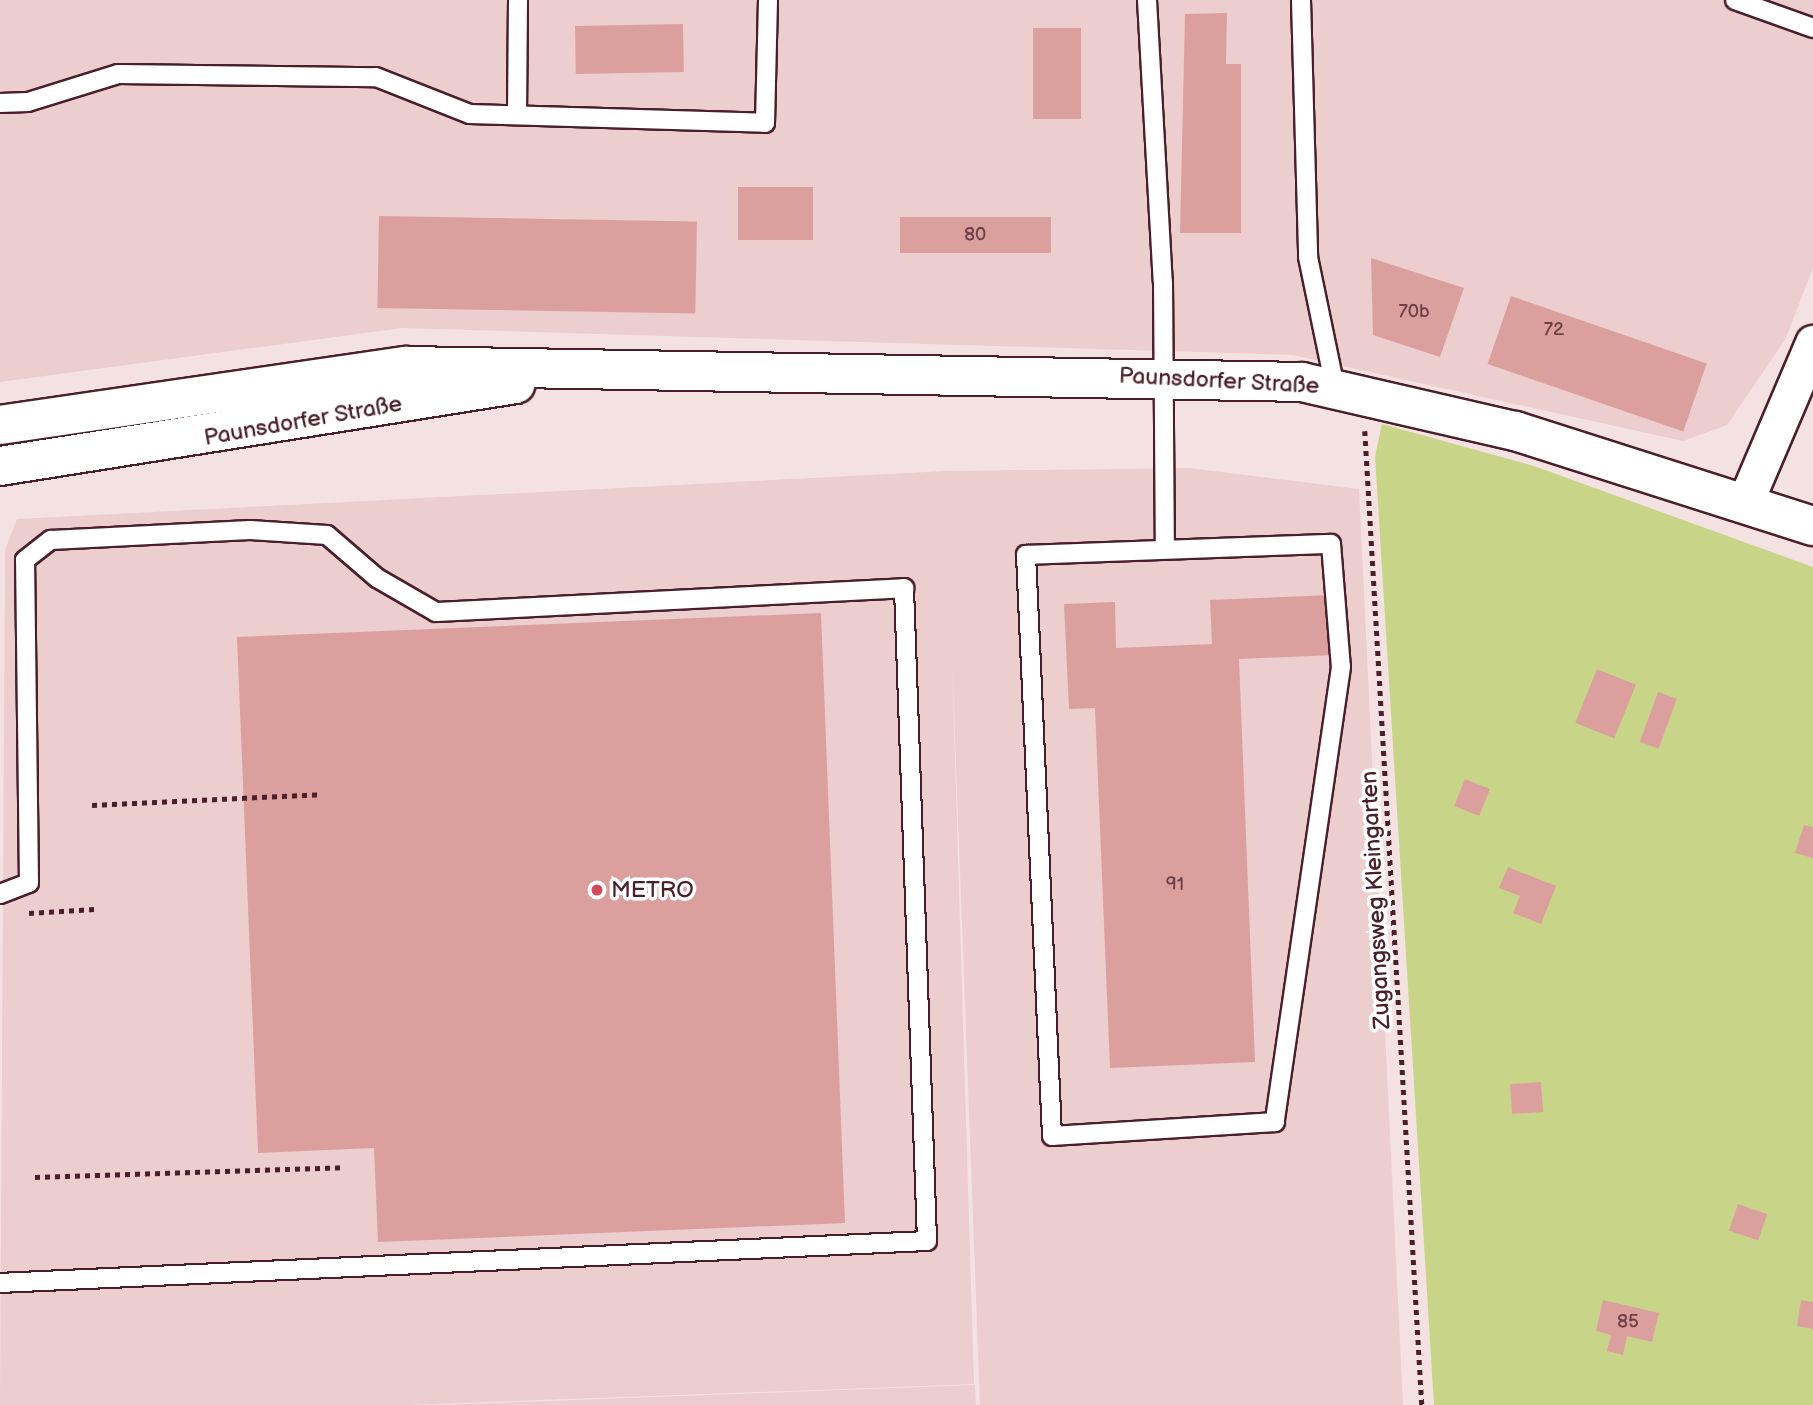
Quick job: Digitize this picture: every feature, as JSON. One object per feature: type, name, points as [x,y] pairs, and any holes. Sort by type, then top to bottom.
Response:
[{"type":"main road","name":"Paunsdorfer Straße","points":[[0,425],[406,366],[1163,377],[1349,390],[1746,500],[1813,526]]},
{"type":"main road","name":"Paunsdorfer Straße","points":[[0,466],[234,434],[604,368]]},
{"type":"street","points":[[1746,500],[1810,359]]},
{"type":"lane","points":[[517,115],[518,0]]},
{"type":"lane","points":[[0,103],[27,102],[118,74],[376,77],[470,114],[765,123],[768,0]]},
{"type":"lane","points":[[1147,0],[1163,377],[1164,549]]},
{"type":"lane","points":[[1301,0],[1308,257],[1349,390]]},
{"type":"lane","points":[[1735,0],[1813,28]]},
{"type":"lane","points":[[0,894],[29,883],[25,560],[51,540],[250,530],[327,535],[377,578],[436,612],[904,588],[927,1241],[0,1283]]},
{"type":"lane","points":[[1331,544],[1341,667],[1275,1122],[1052,1136],[1026,555],[1164,549],[1331,544]]},
{"type":"path","name":"Zugangsweg Kleingarten","points":[[1349,390],[1422,1405]]},
{"type":"path","points":[[92,805],[322,794]]},
{"type":"path","points":[[29,913],[95,909]]},
{"type":"path","points":[[35,1177],[345,1167]]},
{"type":"shaded area","points":[[0,0],[1813,0],[1813,268],[1785,340],[1727,425],[1683,441],[1293,355],[402,328],[0,382]]},
{"type":"shaded area","points":[[1189,468],[1359,489],[1403,1405],[980,1405],[952,659],[974,1384],[409,1405],[0,1405],[5,550],[17,519],[946,471]]},
{"type":"shaded area","points":[[975,1385],[976,1405],[443,1405]]},
{"type":"green space","points":[[1382,424],[1534,466],[1813,567],[1813,1405],[1434,1405],[1375,456]]},
{"type":"building","points":[[1227,13],[1226,64],[1241,64],[1241,233],[1180,233],[1185,14]]},
{"type":"building","points":[[683,24],[684,72],[576,74],[575,26]]},
{"type":"building","points":[[1033,28],[1081,28],[1081,119],[1033,119]]},
{"type":"building","points":[[738,187],[813,187],[813,240],[738,240]]},
{"type":"building","points":[[379,216],[697,222],[695,314],[377,308]]},
{"type":"building","points":[[900,217],[1051,217],[1051,253],[900,253]]},
{"type":"building","points":[[1371,258],[1464,288],[1440,357],[1373,335]]},
{"type":"building","points":[[1511,296],[1707,363],[1683,431],[1488,364]]},
{"type":"building","points":[[1332,595],[1334,655],[1239,659],[1255,1062],[1110,1068],[1095,708],[1069,709],[1064,604],[1115,602],[1116,648],[1212,644],[1210,600]]},
{"type":"building","name":"METRO","points":[[821,613],[845,1223],[378,1242],[374,1148],[258,1153],[237,637]]},
{"type":"building","points":[[1597,669],[1636,685],[1614,739],[1575,723]]},
{"type":"building","points":[[1658,692],[1677,699],[1659,749],[1640,742]]},
{"type":"building","points":[[1465,779],[1490,789],[1479,816],[1454,806]]},
{"type":"building","points":[[1804,825],[1813,827],[1813,858],[1795,853]]},
{"type":"building","points":[[1508,867],[1556,886],[1541,924],[1513,913],[1520,896],[1499,888]]},
{"type":"building","points":[[1541,1082],[1543,1112],[1512,1114],[1510,1084]]},
{"type":"building","points":[[1738,1204],[1767,1214],[1758,1241],[1729,1230]]},
{"type":"building","points":[[1603,1300],[1659,1313],[1652,1342],[1627,1336],[1623,1355],[1607,1351],[1611,1335],[1596,1331]]},
{"type":"building","points":[[1801,1300],[1813,1302],[1813,1329],[1797,1326]]},
{"type":"place","name":"METRO","points":[[597,890]]}]
